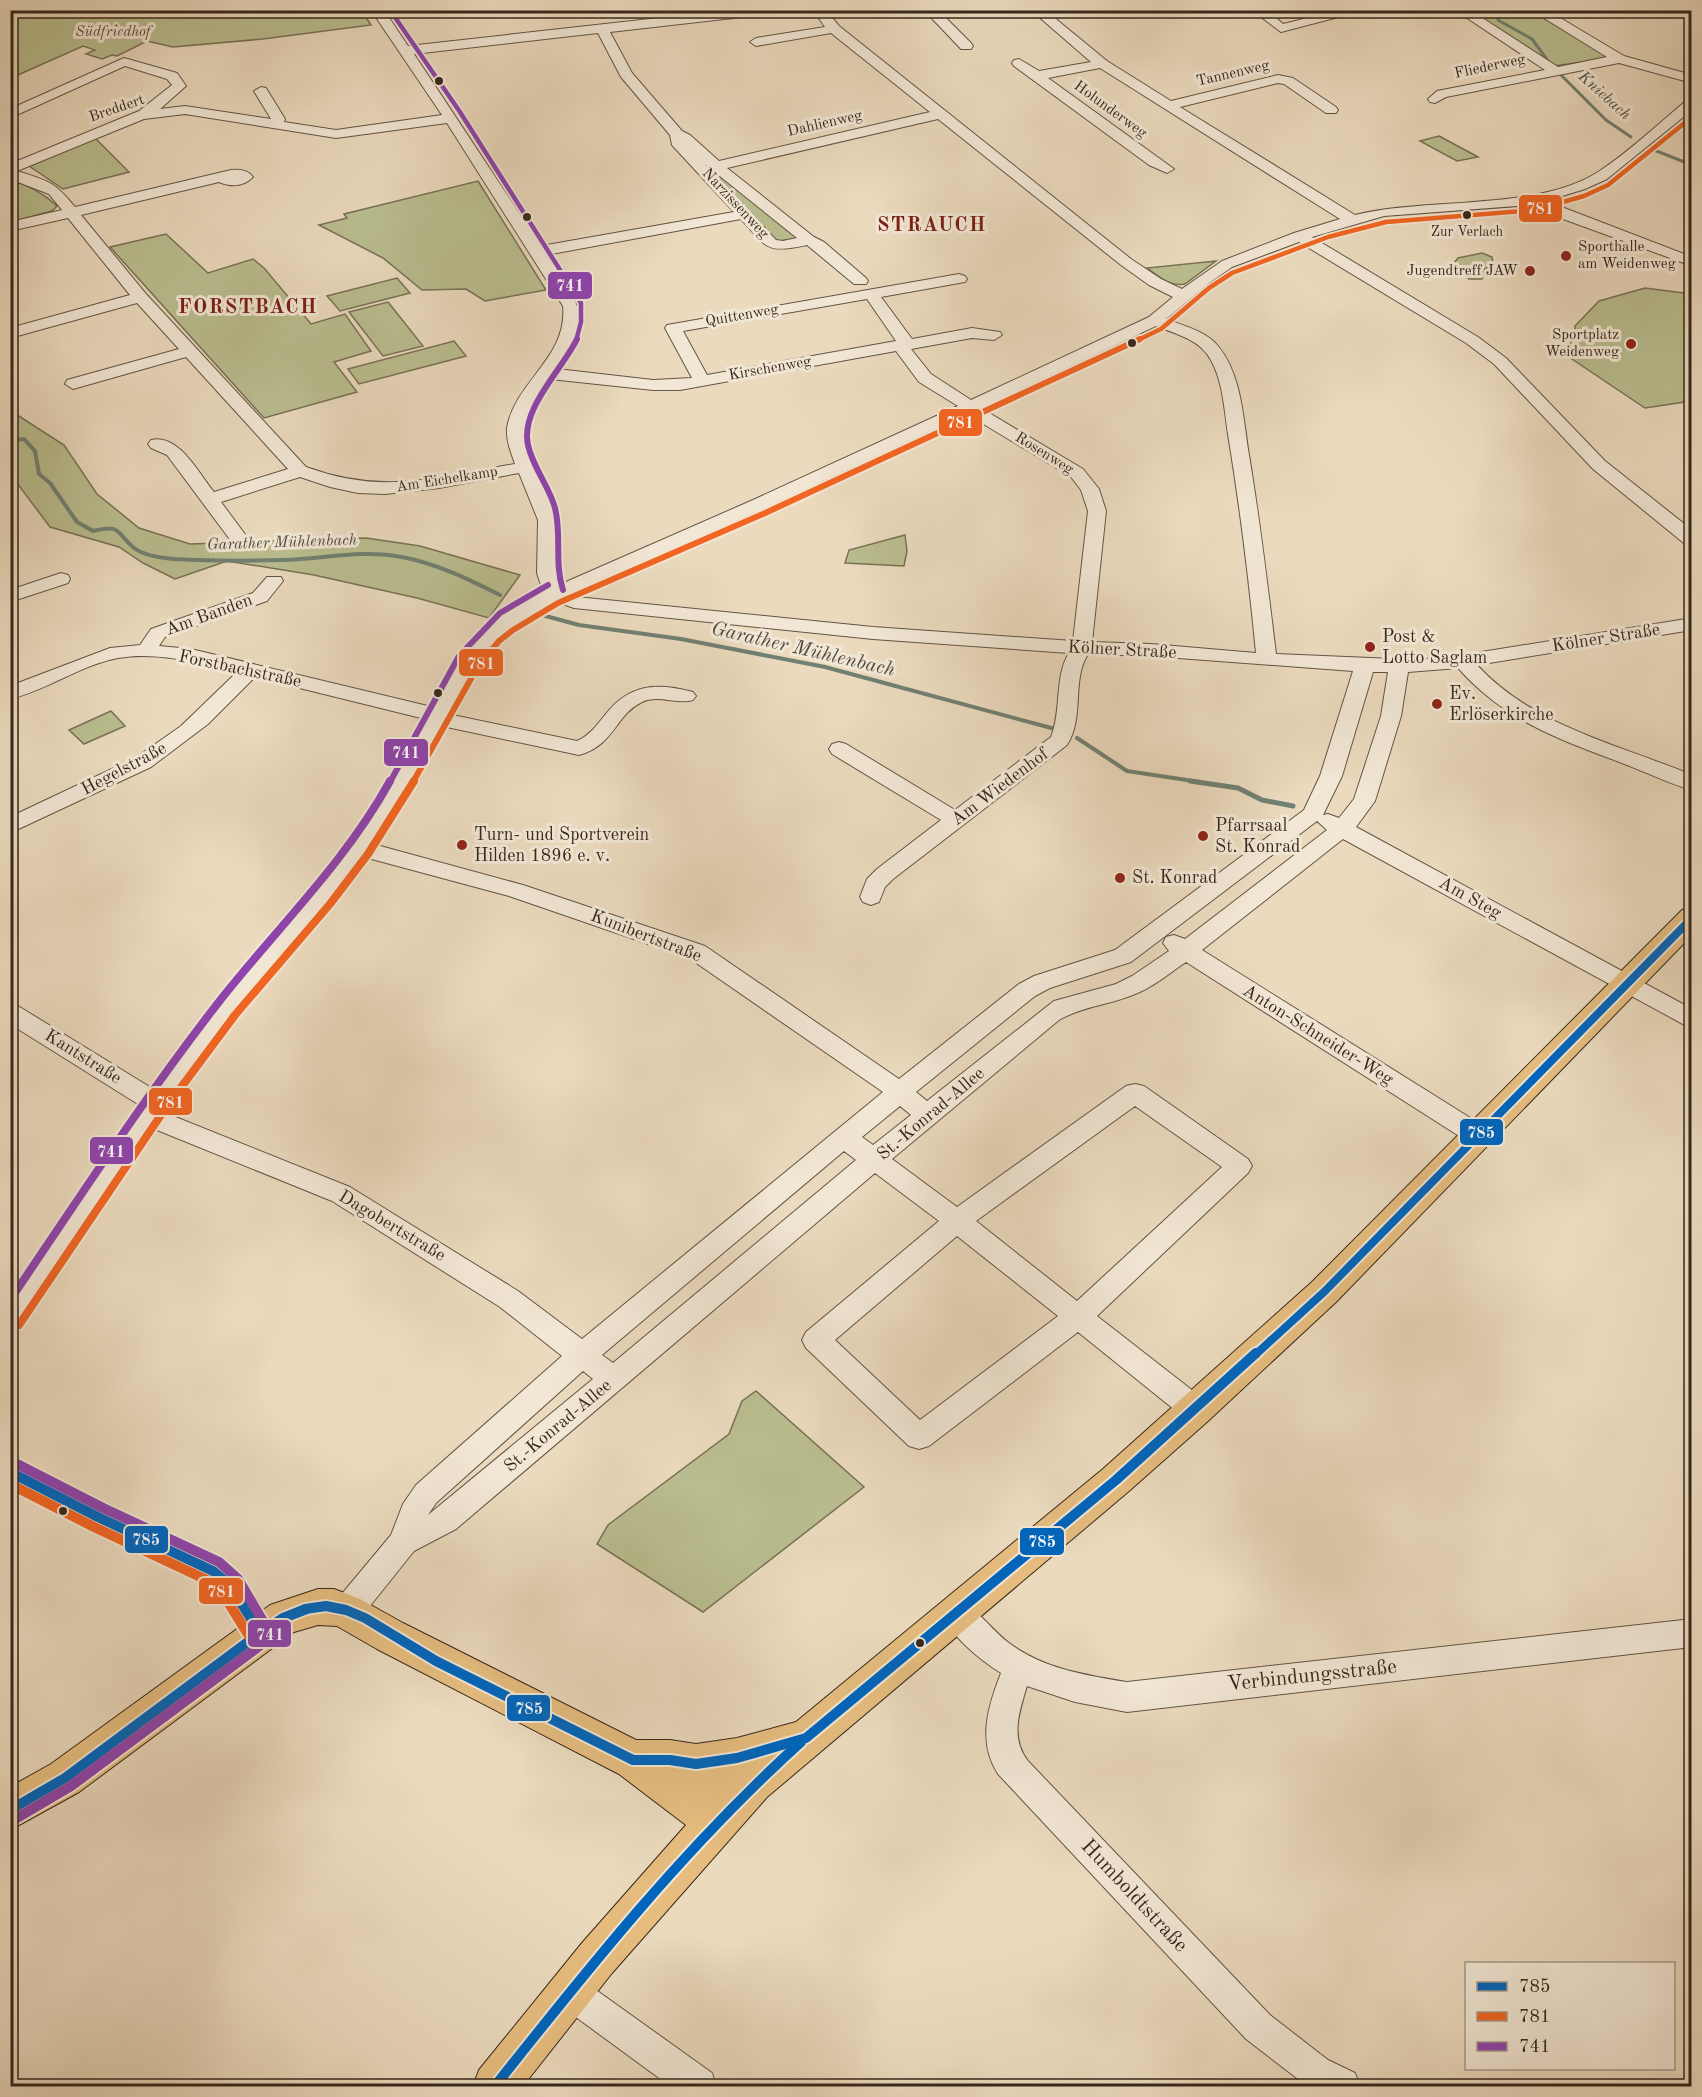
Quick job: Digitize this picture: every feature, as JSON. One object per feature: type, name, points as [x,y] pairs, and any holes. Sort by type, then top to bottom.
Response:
[{"type":"main road","points":[[495,2086],[570,1992],[753,1783],[1196,1410],[1324,1292],[1692,917]]},
{"type":"main road","points":[[10,1810],[65,1778],[283,1618],[303,1610],[334,1607],[347,1611],[390,1636],[633,1760],[716,1823]]},
{"type":"main road","points":[[633,1760],[670,1760],[696,1764],[746,1755],[806,1737]]},
{"type":"main road","points":[[696,1764],[714,1789],[717,1802],[716,1823]]},
{"type":"street","points":[[377,10],[451,118],[571,306],[574,316],[566,341],[520,413],[515,430],[526,467],[545,511],[548,542],[546,580],[553,594]]},
{"type":"street","points":[[403,51],[769,10]]},
{"type":"street","points":[[819,10],[834,29],[1126,262],[1155,282],[1184,296]]},
{"type":"street","points":[[930,10],[966,46]]},
{"type":"street","points":[[1037,10],[1102,64],[1351,219]]},
{"type":"street","points":[[1258,10],[1281,28],[1359,10]]},
{"type":"street","points":[[1461,10],[1554,70]]},
{"type":"street","points":[[1537,10],[1619,58],[1692,79]]},
{"type":"street","points":[[756,42],[834,29]]},
{"type":"street","name":"Narzissenweg","points":[[603,30],[626,74],[677,134],[685,138],[716,166],[809,240],[819,245],[860,281]]},
{"type":"street","name":"Fliederweg","points":[[1435,99],[1442,94],[1619,58]]},
{"type":"street","points":[[10,114],[124,62],[172,76],[179,86],[169,96],[141,115]]},
{"type":"street","name":"Holunderweg","points":[[1019,63],[1154,162],[1167,169]]},
{"type":"street","name":"Holunderweg","points":[[1034,76],[1102,64]]},
{"type":"street","name":"Tannenweg","points":[[1171,105],[1278,79],[1288,81],[1331,110]]},
{"type":"street","points":[[261,91],[278,119],[276,125]]},
{"type":"street","points":[[169,96],[185,110]]},
{"type":"street","points":[[10,1320],[151,1109],[227,1008],[322,897],[359,848],[392,799],[468,662],[492,634],[518,613],[553,594],[759,504],[1155,320],[1227,264],[1351,219],[1421,207],[1533,200],[1566,192],[1602,176],[1692,103]]},
{"type":"street","name":"Breddert","points":[[10,169],[141,115],[185,110],[336,134],[451,118]]},
{"type":"street","name":"Dahlienweg","points":[[716,166],[941,114]]},
{"type":"street","name":"Narzissenweg","points":[[677,134],[677,142],[771,243],[783,246],[809,240]]},
{"type":"street","name":"Am Eichelkamp","points":[[10,174],[41,184],[54,191],[140,297],[300,471],[320,480],[369,490],[406,489],[526,467]]},
{"type":"street","points":[[10,227],[226,176]]},
{"type":"street","points":[[1533,200],[1557,212],[1692,262]]},
{"type":"street","points":[[535,252],[745,214]]},
{"type":"street","points":[[1299,236],[1472,340],[1506,366],[1599,465],[1692,540]]},
{"type":"street","name":"Quittenweg","points":[[702,381],[673,328],[959,279]]},
{"type":"street","points":[[871,294],[903,345]]},
{"type":"street","points":[[10,333],[140,297]]},
{"type":"street","points":[[1155,320],[1198,338],[1220,359],[1231,402],[1253,530],[1267,660]]},
{"type":"street","name":"Kirschenweg","points":[[544,374],[653,385],[680,385],[972,333],[994,335]]},
{"type":"street","name":"Rosenweg","points":[[903,345],[921,375],[1077,473],[1090,489],[1098,511],[1082,648]]},
{"type":"street","points":[[73,384],[188,351]]},
{"type":"street","points":[[157,444],[173,451],[238,537]]},
{"type":"street","points":[[211,499],[300,471]]},
{"type":"street","points":[[10,596],[61,579]]},
{"type":"street","name":"Am Banden","points":[[146,651],[158,633],[260,597],[274,581]]},
{"type":"street","name":"Kölner Straße","points":[[553,594],[574,602],[873,633],[1082,648],[1150,650],[1267,660],[1399,666],[1463,661],[1692,624]]},
{"type":"street","name":"Am Wiedenhof","points":[[871,897],[875,884],[885,874],[1060,740],[1067,722],[1072,664],[1082,648]]},
{"type":"street","name":"Forstbachstraße","points":[[10,693],[117,652],[146,651],[191,655],[437,716],[579,748],[592,742],[633,698],[650,693],[686,696]]},
{"type":"street","points":[[1463,661],[1494,693],[1516,710],[1549,726],[1692,783]]},
{"type":"street","name":"St.-Konrad-Allee","points":[[347,1611],[404,1542],[413,1513],[426,1494],[582,1355],[843,1137],[1034,986],[1123,956],[1158,932],[1312,814],[1331,776],[1365,664]]},
{"type":"street","name":"St.-Konrad-Allee","points":[[404,1542],[447,1520],[1051,1014],[1067,1005],[1131,987],[1185,951],[1343,828],[1364,801],[1391,716],[1399,666]]},
{"type":"street","name":"Hegelstraße","points":[[10,826],[144,762],[163,750],[207,716],[251,669]]},
{"type":"street","points":[[839,749],[956,820]]},
{"type":"street","name":"Am Steg","points":[[1312,814],[1343,828],[1607,976],[1627,984],[1692,1020]]},
{"type":"street","name":"Kunibertstraße","points":[[359,848],[515,890],[697,952],[899,1092],[928,1116]]},
{"type":"street","name":"Anton-Schneider-Weg","points":[[1158,932],[1479,1136]]},
{"type":"street","name":"Kantstraße","points":[[10,1012],[151,1109]]},
{"type":"street","points":[[1136,1093],[1239,1166],[1079,1316],[919,1437],[816,1340],[957,1221],[1136,1093]]},
{"type":"street","name":"Dagobertstraße","points":[[151,1109],[341,1194],[509,1299],[613,1379]]},
{"type":"street","points":[[843,1137],[957,1221],[1196,1410]]},
{"type":"street","points":[[10,1472],[98,1517],[213,1571],[230,1585],[260,1633]]},
{"type":"street","name":"Verbindungsstraße","points":[[956,1613],[996,1652],[1039,1677],[1127,1697],[1692,1633]]},
{"type":"street","name":"Humboldtstraße","points":[[1019,1666],[1010,1688],[1001,1734],[1005,1756],[1017,1772],[1258,2027],[1316,2072],[1342,2086]]},
{"type":"street","points":[[570,1992],[699,2086]]},
{"type":"green space","name":"Südfriedhof","points":[[361,10],[371,25],[263,39],[173,47],[147,41],[117,56],[112,55],[102,59],[86,54],[95,50],[83,46],[11,78],[11,11]]},
{"type":"green space","points":[[1467,11],[1532,11],[1606,55],[1603,59],[1554,66]]},
{"type":"green space","points":[[1439,136],[1478,157],[1457,161],[1420,141]]},
{"type":"green space","points":[[95,138],[129,172],[63,189],[29,166]]},
{"type":"green space","points":[[683,142],[796,237],[779,241],[774,239]]},
{"type":"green space","points":[[11,180],[36,190],[57,206],[52,211],[11,222]]},
{"type":"green space","points":[[478,181],[546,290],[485,301],[466,289],[422,290],[383,258],[319,225],[347,218],[344,214]]},
{"type":"green space","points":[[166,234],[208,273],[253,259],[264,268],[311,324],[345,314],[371,351],[334,362],[357,392],[264,418],[110,247]]},
{"type":"green space","points":[[1482,253],[1492,257],[1493,263],[1485,269],[1482,279],[1469,279],[1454,263],[1458,258]]},
{"type":"green space","points":[[1216,261],[1185,284],[1179,285],[1169,283],[1147,268]]},
{"type":"green space","points":[[397,278],[410,293],[340,311],[327,296]]},
{"type":"green space","name":"Sportplatz Weidenweg","points":[[1645,288],[1691,294],[1691,401],[1645,408],[1566,355],[1575,333],[1575,326],[1599,301]]},
{"type":"green space","points":[[388,302],[423,346],[383,356],[349,312]]},
{"type":"green space","points":[[454,341],[466,356],[359,384],[348,369]]},
{"type":"green space","points":[[11,411],[64,445],[97,494],[139,528],[190,544],[366,538],[420,546],[520,575],[489,618],[417,598],[314,575],[227,561],[175,579],[143,563],[119,547],[50,527],[11,475]]},
{"type":"green space","points":[[905,535],[907,551],[904,566],[845,563],[849,550]]},
{"type":"green space","points":[[111,711],[125,726],[84,744],[69,730]]},
{"type":"green space","points":[[756,1391],[864,1487],[703,1612],[597,1544],[608,1525],[729,1434],[742,1401]]},
{"type":"waterway","name":"Kniebach","points":[[1499,10],[1498,20],[1532,39],[1548,61]]},
{"type":"waterway","name":"Kniebach","points":[[1561,75],[1606,120],[1631,137]]},
{"type":"waterway","name":"Kniebach","points":[[1654,150],[1692,165]]},
{"type":"waterway","name":"Garather Mühlenbach","points":[[10,437],[14,440],[24,439],[35,451],[39,474],[50,483],[77,522],[93,531],[114,529],[134,548],[148,554],[174,559],[229,561],[299,559],[357,554],[387,555],[415,560],[440,568],[500,595]]},
{"type":"waterway","name":"Garather Mühlenbach","points":[[542,615],[579,625],[681,639],[825,667],[1055,729]]},
{"type":"waterway","name":"Garather Mühlenbach","points":[[1077,738],[1127,771],[1200,782]]},
{"type":"waterway","name":"Garather Mühlenbach","points":[[1190,781],[1238,788],[1262,800],[1293,806]]},
{"type":"transit line","name":"741","points":[[390,10],[460,112],[581,303],[581,322],[577,339],[570,354],[533,410],[526,435],[531,456],[555,508],[558,529],[557,560],[563,590]]},
{"type":"transit line","name":"781","points":[[19,1325],[165,1109],[235,1015],[330,904],[368,854],[401,804],[477,668],[499,641],[513,630],[558,603],[763,514],[1161,329],[1209,288],[1232,273],[1328,237],[1386,222],[1535,210],[1584,196],[1608,185],[1692,117]]},
{"type":"transit line","name":"741","points":[[10,1300],[148,1097],[219,1002],[314,890],[350,842],[383,794],[459,656],[500,613],[548,585]]},
{"type":"transit line","name":"785","points":[[260,1633],[286,1617],[305,1609],[326,1606],[355,1613],[436,1661],[633,1760],[670,1760],[696,1764],[737,1758],[806,1738],[1116,1480],[1324,1292],[1692,918]]},
{"type":"transit line","name":"741","points":[[15,1463],[103,1508],[219,1562],[238,1579],[270,1633],[266,1641],[71,1786],[15,1819]]},
{"type":"transit line","name":"785","points":[[10,1472],[98,1517],[213,1571],[230,1585],[260,1633]]},
{"type":"transit line","name":"781","points":[[10,1484],[94,1527],[207,1580],[222,1592],[251,1639]]},
{"type":"transit line","name":"785","points":[[10,1810],[65,1778],[260,1633],[283,1618],[307,1609]]},
{"type":"transit line","name":"781","points":[[15,1819],[71,1786],[266,1641]]},
{"type":"transit line","name":"785","points":[[495,2086],[603,1951],[678,1863],[758,1781],[801,1742]]},
{"type":"place","name":"Zur Verlach","points":[[1467,215]]},
{"type":"place","name":"Sporthalle am Weidenweg","points":[[1566,256]]},
{"type":"place","name":"Jugendtreff JAW","points":[[1530,271]]},
{"type":"place","name":"Sportplatz Weidenweg","points":[[1631,344]]},
{"type":"place","name":"Post & Lotto Saglam","points":[[1370,647]]},
{"type":"place","name":"Ev. Erlöserkirche","points":[[1437,704]]},
{"type":"place","name":"Pfarrsaal St. Konrad","points":[[1203,836]]},
{"type":"place","name":"Turn- und Sportverein Hilden 1896 e. v.","points":[[462,845]]},
{"type":"place","name":"St. Konrad","points":[[1120,878]]},
{"type":"district","name":"STRAUCH","points":[[932,226]]},
{"type":"district","name":"FORSTBACH","points":[[248,308]]}]
